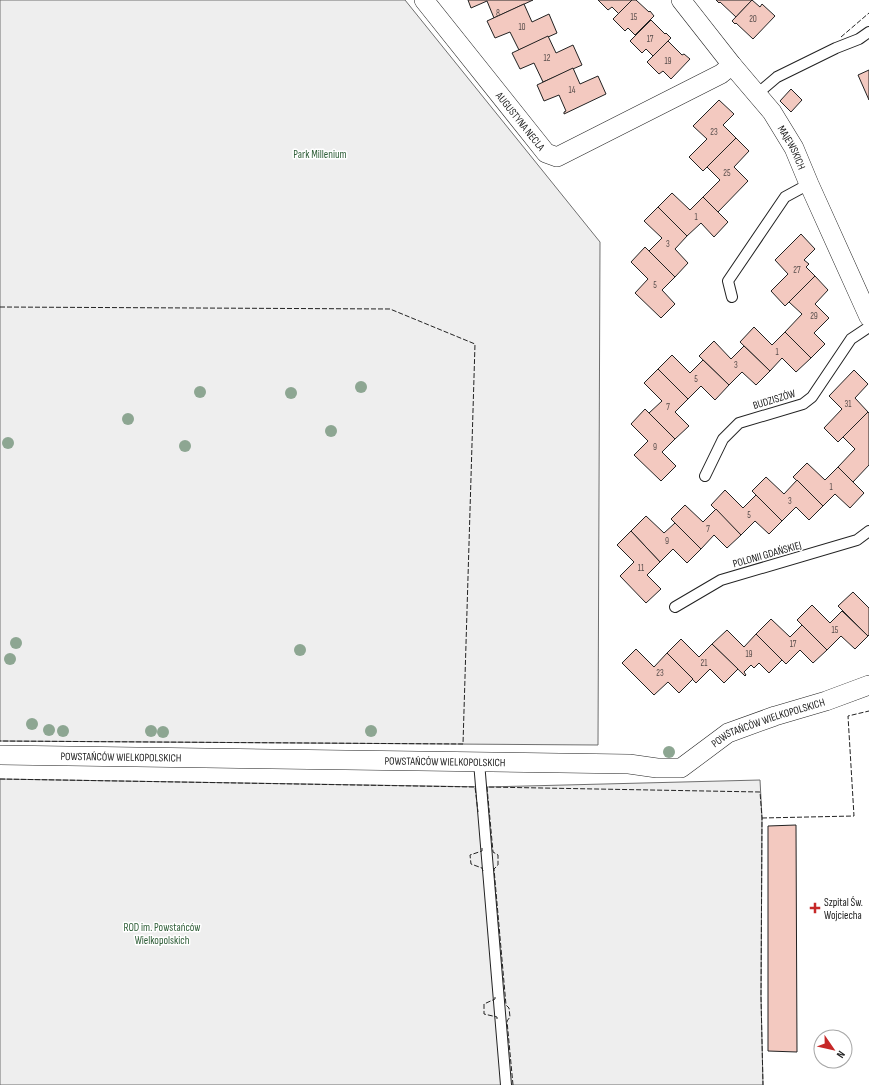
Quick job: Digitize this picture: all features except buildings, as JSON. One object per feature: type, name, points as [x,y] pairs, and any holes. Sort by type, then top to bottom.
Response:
[{"type":"street","name":"AUGUSTYNA NECLA","points":[[424,0],[546,153],[557,157],[721,74],[732,65]]},
{"type":"street","name":"MAJEWSKICH","points":[[681,0],[732,65],[772,112],[794,148],[869,317]]},
{"type":"street","name":"POWSTAŃCÓW WIELKOPOLSKICH","points":[[0,755],[629,764],[657,768],[681,768],[728,732],[826,700],[869,684]]},
{"type":"lane","points":[[757,94],[777,77],[836,48],[859,39],[869,32]]},
{"type":"lane","points":[[732,297],[728,281],[785,197],[809,184]]},
{"type":"lane","name":"BUDZISZÓW","points":[[705,476],[722,439],[739,423],[803,404],[812,397],[851,339],[869,327]]},
{"type":"lane","name":"POLONII GDAŃSKIEJ","points":[[675,607],[721,580],[857,540],[869,531]]},
{"type":"lane","points":[[479,762],[506,1085]]},
{"type":"green space","name":"Park Millenium","points":[[0,0],[405,0],[600,242],[598,745],[0,741]]},
{"type":"green space","name":"ROD im. Powstańców Wielkopolskich","points":[[0,779],[487,787],[760,780],[762,818],[761,997],[763,1085],[0,1085]]},
{"type":"fence","points":[[841,37],[869,13]]},
{"type":"fence","points":[[0,307],[390,309],[475,344],[463,744],[0,741]]},
{"type":"fence","points":[[762,818],[854,816],[848,716],[869,711]]},
{"type":"fence","points":[[0,779],[475,787],[478,812]]},
{"type":"fence","points":[[513,1085],[507,1021],[510,1017],[509,1008],[506,1005],[494,869],[498,865],[498,855],[493,852],[487,787],[760,792],[762,818],[761,997],[763,1085]]},
{"type":"fence","points":[[482,848],[482,851],[470,855],[471,864],[482,868],[483,871]]},
{"type":"fence","points":[[495,997],[495,999],[484,1004],[484,1014],[497,1017],[497,1019]]},
{"type":"place","name":"Szpital Św. Wojciecha","points":[[815,908]]}]
